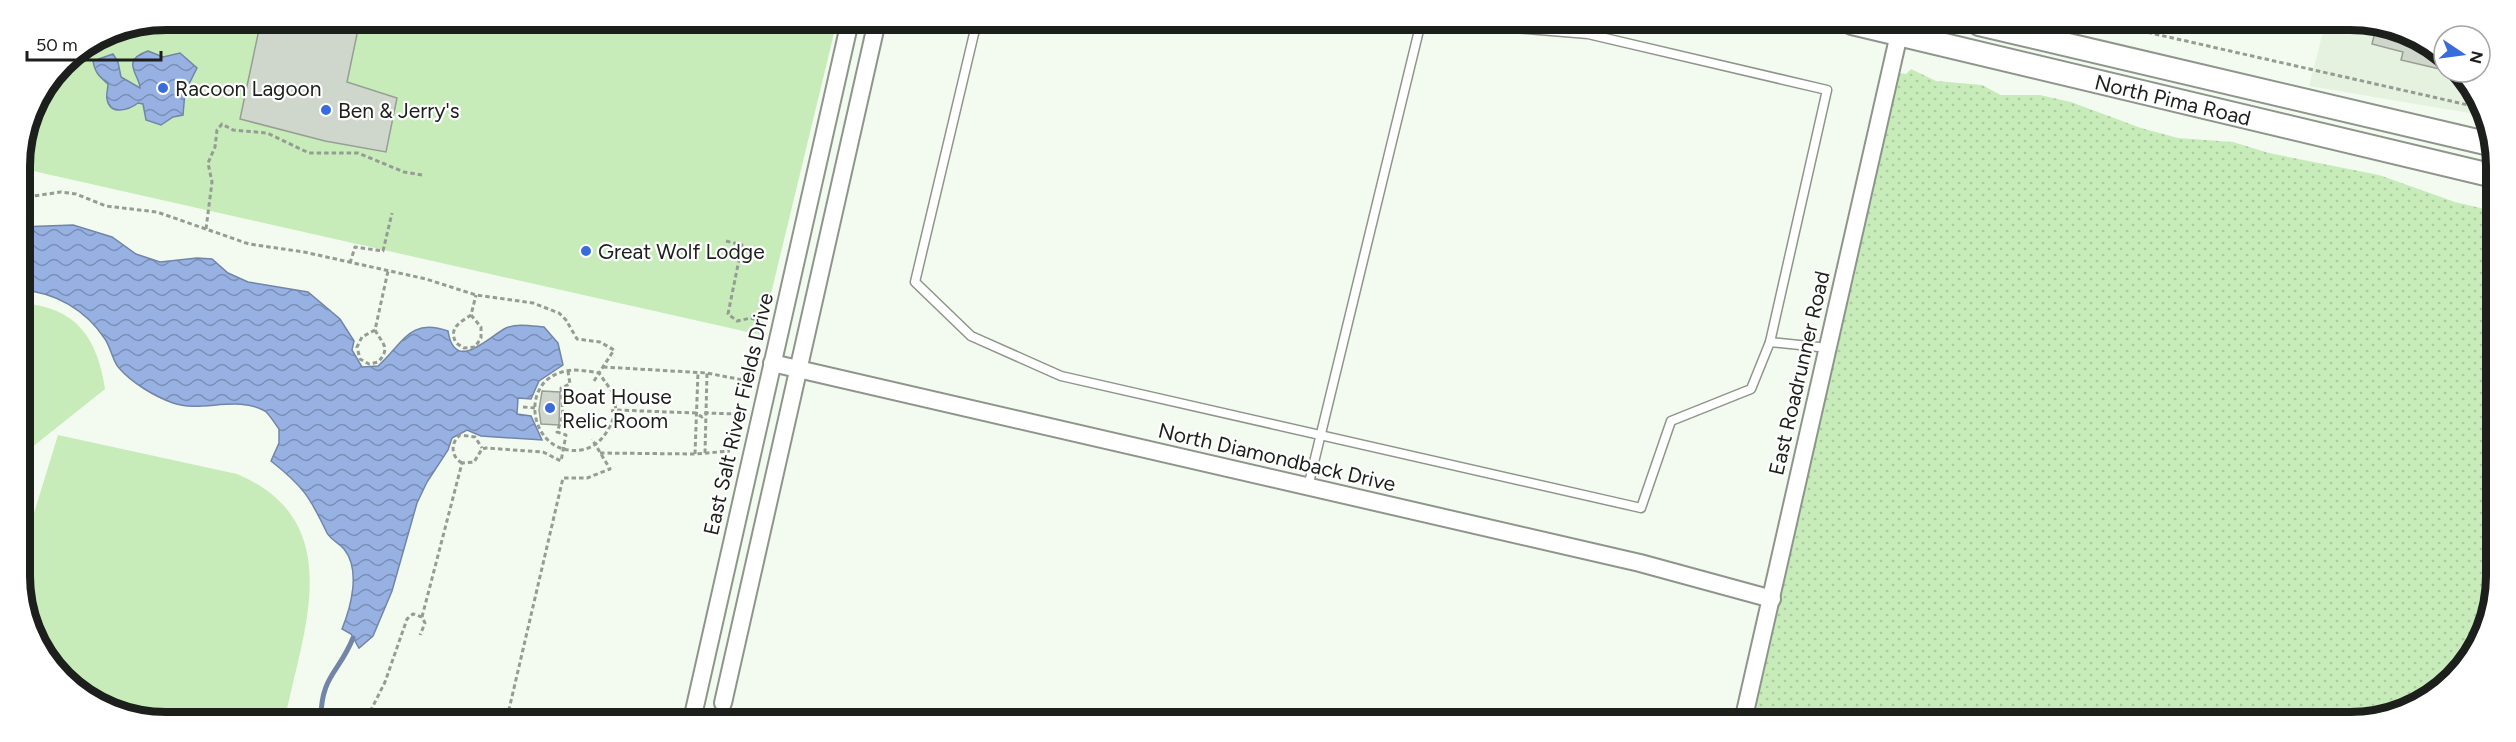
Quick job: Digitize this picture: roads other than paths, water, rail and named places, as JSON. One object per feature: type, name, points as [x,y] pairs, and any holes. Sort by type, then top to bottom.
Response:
[{"type":"main road","name":"North Pima Road","points":[[1882,30],[2486,174]]},
{"type":"main road","name":"North Pima Road","points":[[2005,30],[2483,143]]},
{"type":"street","name":"East Salt River Fields Drive","points":[[694,711],[848,30]]},
{"type":"street","points":[[723,703],[875,30]]},
{"type":"street","name":"East Roadrunner Road","points":[[1745,712],[1899,34]]},
{"type":"street","name":"North Diamondback Drive","points":[[772,363],[1640,563],[1772,599]]},
{"type":"lane","points":[[975,30],[915,282],[971,336],[1061,376],[1641,508],[1671,421],[1751,389],[1770,342],[1827,90],[1588,34],[1538,30]]},
{"type":"lane","points":[[1308,487],[1419,30]]},
{"type":"lane","points":[[1770,342],[1828,348]]},
{"type":"water","name":"Racoon Lagoon","points":[[148,51],[163,57],[180,53],[197,68],[185,92],[183,115],[173,117],[161,125],[146,120],[143,104],[138,103],[120,110],[112,108],[107,99],[108,84],[98,74],[93,61],[113,54],[118,62],[121,77],[140,88],[133,64],[139,55]]},
{"type":"water","points":[[73,225],[112,237],[136,254],[160,262],[197,258],[212,259],[228,273],[248,282],[308,292],[340,319],[354,341],[352,350],[362,367],[378,366],[408,335],[424,327],[448,331],[452,344],[457,350],[465,351],[482,344],[510,326],[544,327],[558,343],[563,365],[539,381],[531,399],[518,398],[517,414],[531,416],[542,440],[481,436],[467,430],[452,438],[448,450],[427,482],[417,503],[392,591],[373,636],[359,648],[351,634],[342,629],[353,589],[352,567],[349,558],[344,549],[329,535],[305,493],[271,461],[279,443],[279,429],[267,413],[254,406],[243,404],[184,406],[173,403],[158,397],[124,374],[115,362],[105,339],[89,319],[69,304],[46,294],[30,291],[30,227]]},
{"type":"waterway","points":[[321,712],[327,683],[353,638]]},
{"type":"place","name":"Racoon Lagoon","points":[[163,88]]},
{"type":"place","name":"Ben & Jerry's","points":[[326,110]]},
{"type":"place","name":"Great Wolf Lodge","points":[[586,251]]},
{"type":"place","name":"Boat House Relic Room","points":[[550,408]]}]
